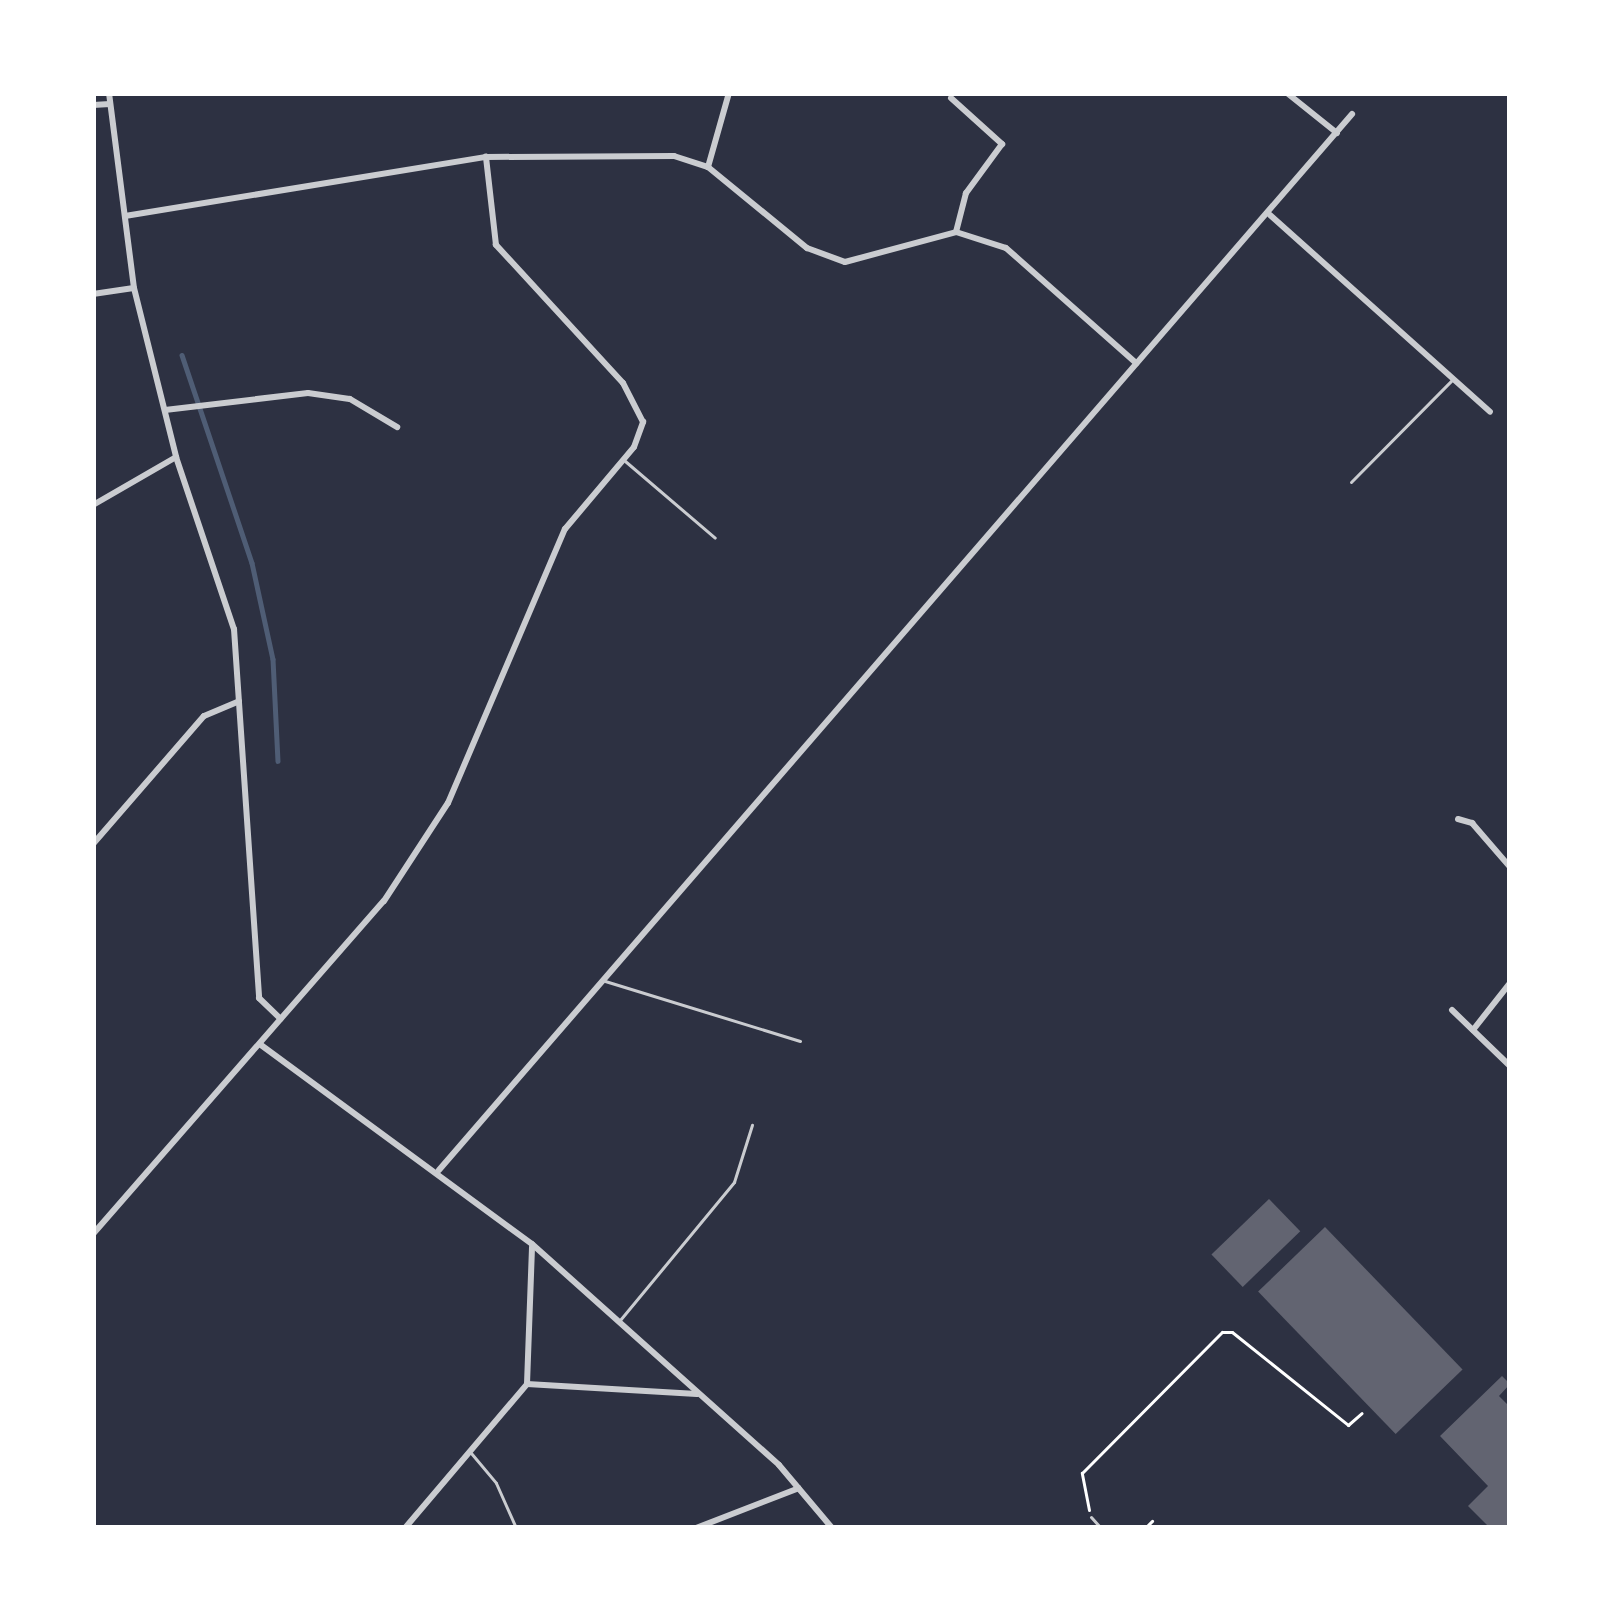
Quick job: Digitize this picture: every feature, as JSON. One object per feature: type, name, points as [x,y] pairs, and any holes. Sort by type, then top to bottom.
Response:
[{"type":"street","points":[[109,93],[134,288],[176,457],[233,629],[259,998],[281,1019]]},
{"type":"street","points":[[708,167],[729,93]]},
{"type":"street","points":[[1287,93],[1336,133]]},
{"type":"street","points":[[951,98],[1002,144],[966,193],[956,232]]},
{"type":"street","points":[[93,104],[110,104]]},
{"type":"street","points":[[440,1170],[1136,363],[1270,215],[1352,114]]},
{"type":"street","points":[[125,215],[486,157],[674,156],[708,167],[807,248],[845,262],[888,257],[956,232],[1006,248],[1136,363]]},
{"type":"street","points":[[93,1234],[384,901],[448,803],[565,529],[623,459],[643,422],[623,383],[496,245],[486,157]]},
{"type":"street","points":[[1270,215],[1490,412]]},
{"type":"street","points":[[93,294],[134,288]]},
{"type":"street","points":[[164,410],[308,393],[350,399],[397,427]]},
{"type":"street","points":[[93,506],[176,457]]},
{"type":"street","points":[[93,844],[204,716],[239,701]]},
{"type":"street","points":[[1458,819],[1472,823],[1510,867]]},
{"type":"street","points":[[1473,1030],[1510,983]]},
{"type":"street","points":[[1452,1010],[1510,1066]]},
{"type":"street","points":[[261,1045],[440,1170],[532,1244],[700,1394],[799,1488],[832,1528]]},
{"type":"street","points":[[405,1528],[527,1384],[532,1244]]},
{"type":"street","points":[[527,1384],[700,1394]]},
{"type":"street","points":[[696,1528],[799,1488]]},
{"type":"lane","points":[[1351,482],[1454,379]]},
{"type":"lane","points":[[623,459],[715,538]]},
{"type":"lane","points":[[603,980],[800,1041]]},
{"type":"lane","points":[[619,1321],[734,1181],[752,1125]]},
{"type":"lane","points":[[470,1451],[496,1483],[516,1528]]},
{"type":"lane","points":[[1091,1517],[1101,1528]]},
{"type":"path","points":[[1091,1517],[1082,1473],[1222,1332],[1232,1332],[1348,1425],[1362,1413]]},
{"type":"path","points":[[1145,1528],[1152,1521]]},
{"type":"building","points":[[1269,1199],[1300,1231],[1243,1287],[1211,1255]]},
{"type":"building","points":[[1325,1227],[1463,1369],[1396,1434],[1258,1292]]},
{"type":"building","points":[[1502,1376],[1510,1384],[1499,1396],[1510,1407],[1510,1525],[1490,1528],[1468,1506],[1488,1486],[1440,1436]]},
{"type":"waterway","points":[[182,355],[252,563],[273,659],[278,761]]}]
